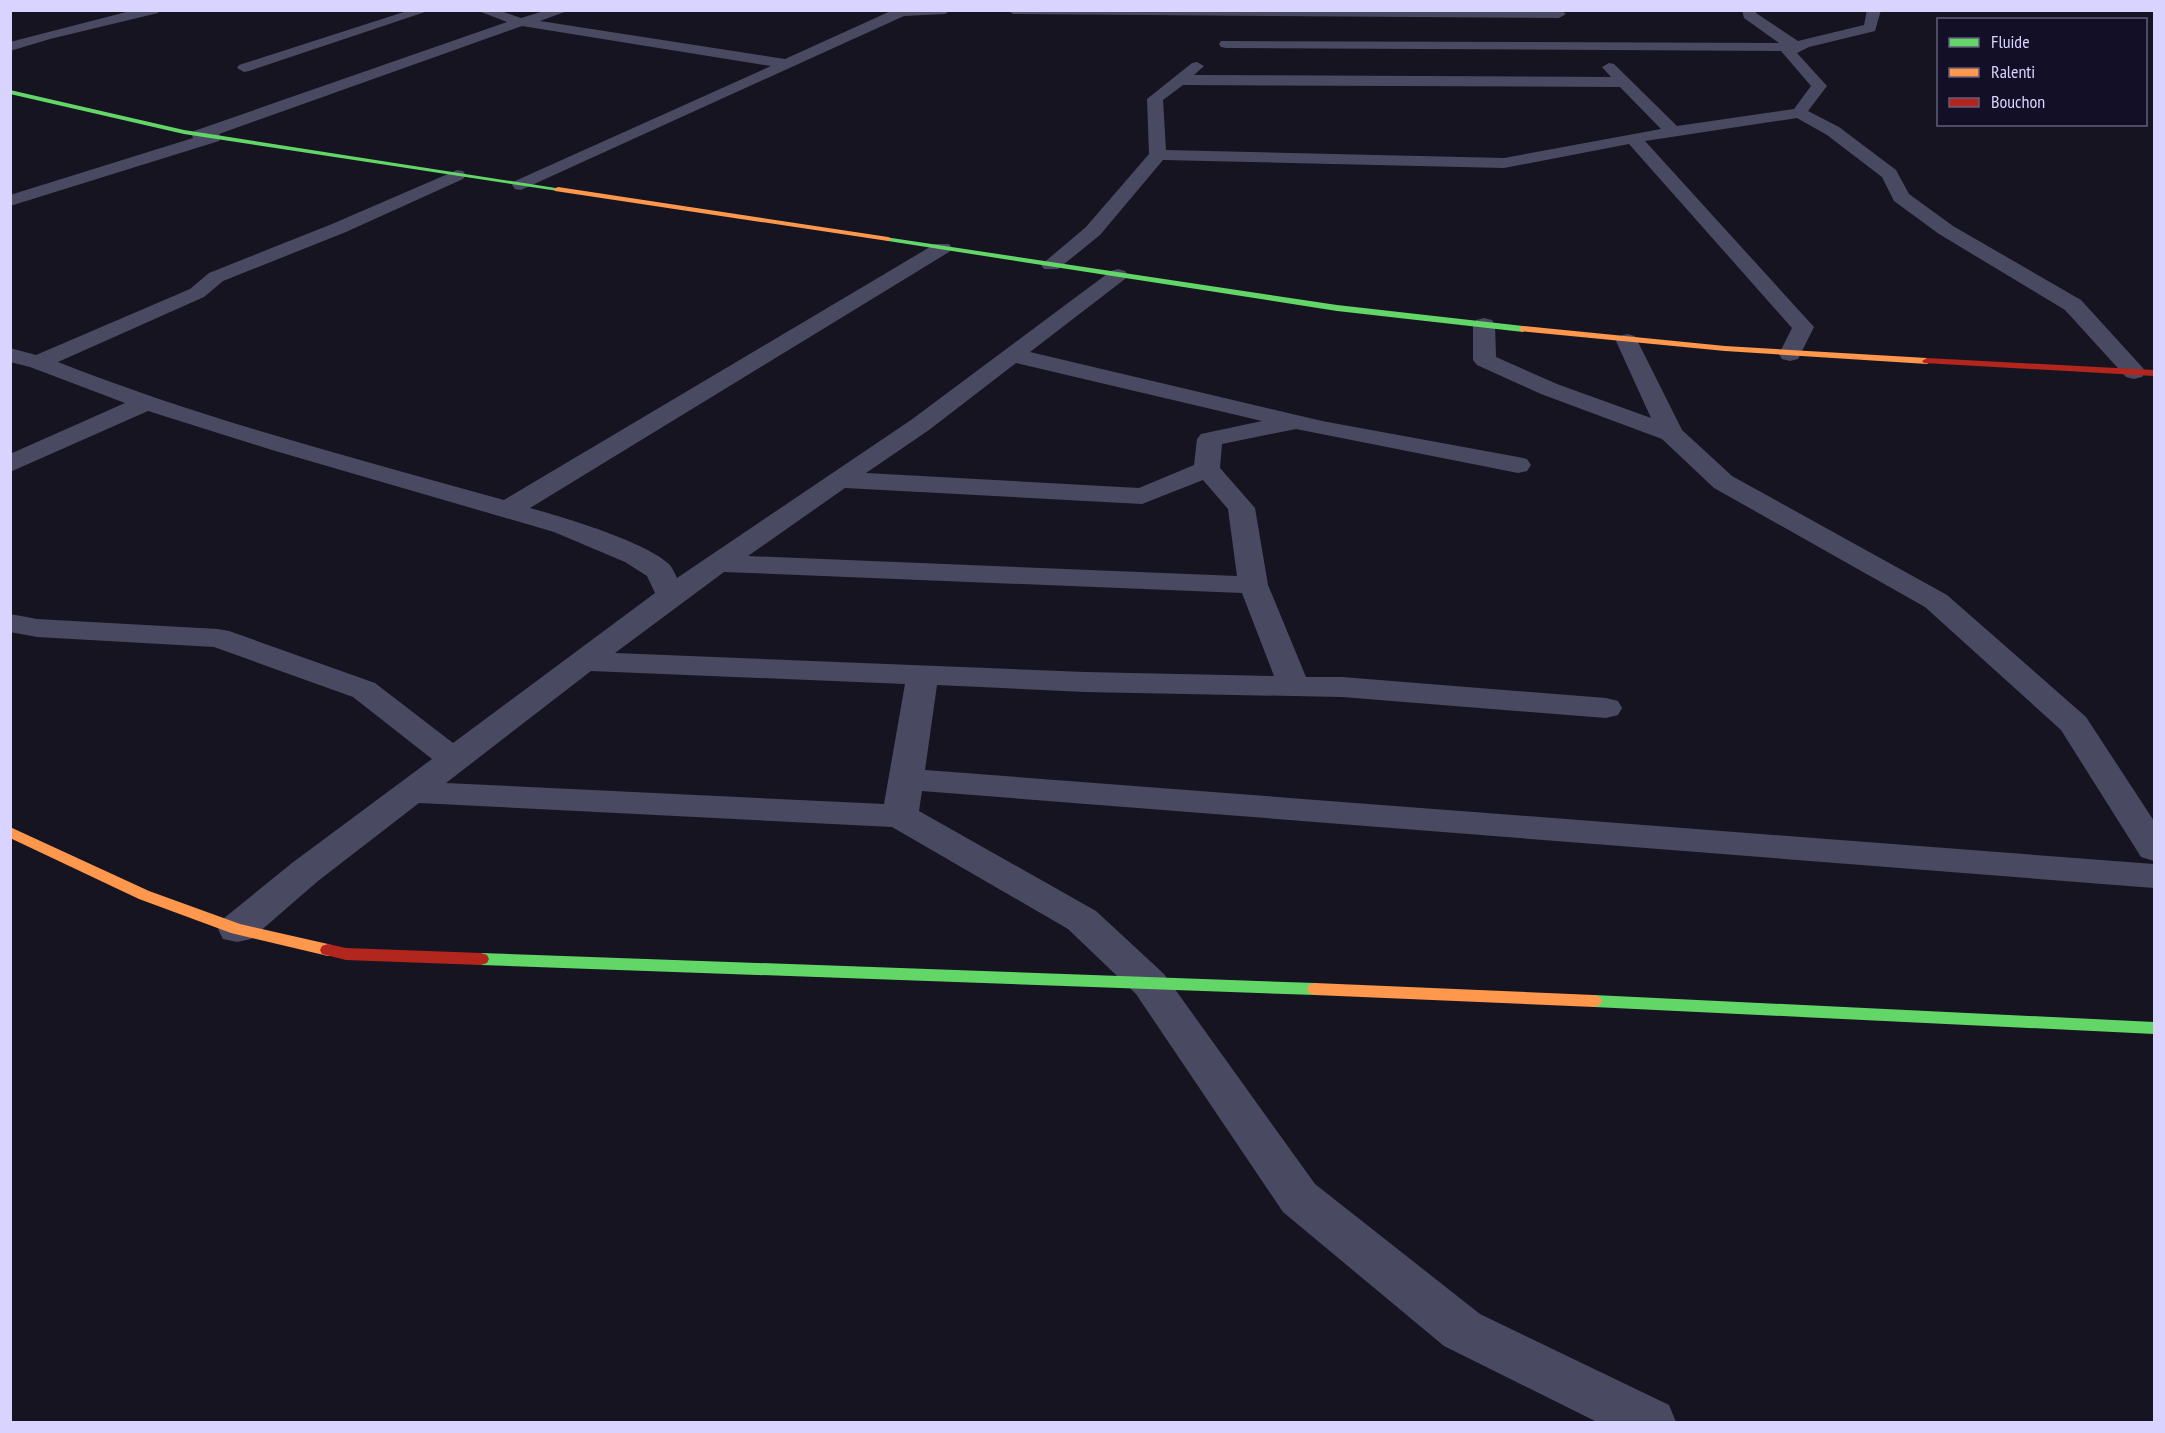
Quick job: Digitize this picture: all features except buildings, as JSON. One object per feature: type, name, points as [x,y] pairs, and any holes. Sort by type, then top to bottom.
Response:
[{"type":"street","points":[[10,47],[45,36],[153,10]]},
{"type":"street","points":[[244,68],[425,10]]},
{"type":"street","points":[[482,10],[522,22],[789,64]]},
{"type":"street","points":[[10,201],[207,136],[522,22],[564,10]]},
{"type":"street","points":[[521,185],[905,11],[945,10]]},
{"type":"street","points":[[1013,10],[1565,18],[1673,132]]},
{"type":"street","points":[[1749,10],[1749,15],[1798,47]]},
{"type":"street","points":[[1799,113],[1819,86],[1788,52],[1798,47],[1870,28],[1874,10]]},
{"type":"street","points":[[1051,265],[1093,231],[1158,155],[1155,99],[1268,12]]},
{"type":"street","points":[[1217,51],[1592,46],[1798,47]]},
{"type":"street","points":[[1179,80],[1624,82]]},
{"type":"street","points":[[10,92],[207,136],[1337,308],[1628,341],[1790,354],[2154,373]]},
{"type":"street","points":[[1158,155],[1504,163],[1633,138],[1799,113],[1833,131],[1890,174],[1901,196],[1946,230],[2073,304],[2134,372]]},
{"type":"street","points":[[1633,138],[1803,327],[1790,354]]},
{"type":"street","points":[[38,362],[197,293],[216,277],[329,232],[457,175]]},
{"type":"street","points":[[507,510],[942,248]]},
{"type":"street","points":[[237,929],[305,872],[671,596],[920,425],[1118,275]]},
{"type":"street","points":[[1484,325],[1485,360],[1549,389],[1671,434],[1723,482],[1936,601],[2074,724],[2154,849]]},
{"type":"street","points":[[1628,341],[1671,434]]},
{"type":"street","points":[[10,355],[38,362],[110,391],[281,445],[564,526],[635,556],[659,571],[671,596]]},
{"type":"street","points":[[1012,355],[1296,422],[1518,465]]},
{"type":"street","points":[[10,464],[148,402]]},
{"type":"street","points":[[1294,686],[1253,585],[1241,508],[1207,469],[1210,439],[1296,422]]},
{"type":"street","points":[[840,480],[1142,495],[1207,469]]},
{"type":"street","points":[[718,563],[1253,585]]},
{"type":"street","points":[[10,623],[37,628],[218,638],[364,690],[454,760]]},
{"type":"street","points":[[585,661],[1084,682],[1342,687],[1606,708]]},
{"type":"street","points":[[903,798],[923,675]]},
{"type":"street","points":[[411,792],[903,798],[2154,876]]},
{"type":"street","points":[[903,798],[1082,920],[1149,984],[1299,1198],[1462,1330],[1650,1422]]},
{"type":"street","points":[[10,832],[144,895],[237,929],[346,954],[1476,995],[2154,1028]]},
{"type":"traffic: fast","points":[[10,92],[184,132],[558,189]]},
{"type":"traffic: fast","points":[[888,239],[1337,308],[1523,329]]},
{"type":"traffic: fast","points":[[481,959],[1315,989]]},
{"type":"traffic: fast","points":[[1594,1001],[2154,1028]]},
{"type":"traffic: slow","points":[[558,189],[888,239]]},
{"type":"traffic: slow","points":[[1523,329],[1624,340],[1927,361]]},
{"type":"traffic: slow","points":[[10,832],[144,895],[237,929],[328,950]]},
{"type":"traffic: slow","points":[[1315,989],[1594,1001]]},
{"type":"traffic: jam","points":[[1927,361],[2154,373]]},
{"type":"traffic: jam","points":[[328,950],[346,954],[481,959]]}]
